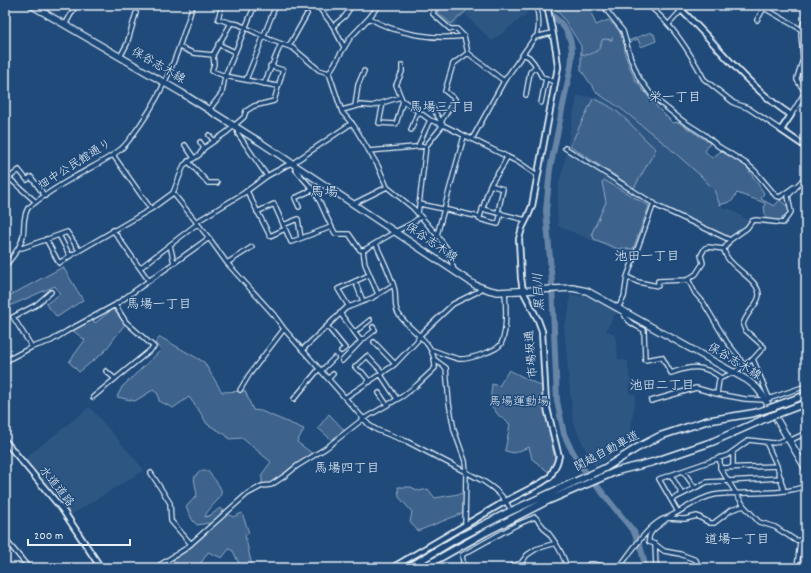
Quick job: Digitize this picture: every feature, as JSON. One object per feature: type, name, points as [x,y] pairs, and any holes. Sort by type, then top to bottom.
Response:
[{"type":"highway","name":"関越自動車道","points":[[408,568],[456,539],[545,495],[598,471],[660,436],[706,420],[754,413],[806,395]]},
{"type":"highway","name":"関越自動車道","points":[[422,568],[486,532],[547,501],[617,471],[654,462],[712,442],[806,403]]},
{"type":"main road","name":"保谷志木線","points":[[31,5],[40,7],[65,25],[165,83],[294,163],[454,272],[480,288],[505,292],[563,289],[587,291],[733,373],[753,385],[767,399],[788,440],[806,469]]},
{"type":"street","points":[[65,25],[76,5]]},
{"type":"street","name":"畑中公民館通り","points":[[5,266],[23,238],[23,222],[28,208],[75,176],[98,165],[113,155],[134,134],[154,104],[165,83],[180,47],[193,5]]},
{"type":"street","points":[[222,5],[218,19],[238,24],[264,37],[289,46],[319,70],[329,73]]},
{"type":"street","points":[[209,110],[222,93],[225,76],[255,5]]},
{"type":"street","points":[[246,80],[276,5]]},
{"type":"street","points":[[317,5],[333,26],[344,47]]},
{"type":"street","points":[[333,26],[345,16],[352,5]]},
{"type":"street","points":[[379,5],[344,47],[329,73],[342,110],[352,123],[378,166],[387,187],[419,215],[437,235],[448,250],[454,272]]},
{"type":"street","points":[[435,5],[433,14],[450,29],[457,29],[464,36],[468,53],[504,81]]},
{"type":"street","points":[[472,139],[504,81],[537,36],[539,30],[536,5]]},
{"type":"street","name":"市場坂通","points":[[392,568],[465,524],[550,477],[555,470],[559,456],[546,404],[542,331],[523,290],[519,239],[522,228],[530,211],[555,82],[558,58],[547,5]]},
{"type":"street","points":[[604,5],[623,31],[631,59],[640,78],[658,102],[718,146],[747,164],[755,171],[776,196],[780,197],[787,191],[799,185]]},
{"type":"street","points":[[648,5],[669,24],[681,40],[704,79],[709,84],[734,103],[748,108],[806,147]]},
{"type":"street","points":[[676,5],[740,72],[770,100],[791,115]]},
{"type":"street","points":[[669,24],[686,5]]},
{"type":"street","points":[[757,20],[764,8],[802,30]]},
{"type":"street","points":[[120,57],[127,44],[136,12]]},
{"type":"street","points":[[781,130],[805,92],[797,80],[803,54],[802,30],[806,13]]},
{"type":"street","points":[[289,46],[307,14]]},
{"type":"street","points":[[369,18],[385,26],[428,37],[451,38],[464,36]]},
{"type":"street","points":[[231,23],[213,55],[214,64],[212,71],[225,76],[277,86]]},
{"type":"street","points":[[537,36],[552,31]]},
{"type":"street","points":[[218,44],[235,52]]},
{"type":"street","points":[[264,84],[270,66],[281,44]]},
{"type":"street","points":[[180,47],[193,53],[213,55]]},
{"type":"street","points":[[363,250],[411,224],[419,215],[426,146],[442,124],[455,99],[445,91],[453,64],[468,53]]},
{"type":"street","points":[[524,54],[529,57],[542,77],[555,82]]},
{"type":"street","points":[[402,65],[402,72],[396,84],[402,99],[430,120],[442,124],[472,139],[507,157],[537,175]]},
{"type":"street","points":[[46,239],[59,263],[151,209],[173,193],[184,165],[188,161],[194,158],[204,148],[236,127],[244,117],[246,111],[254,106],[274,101],[277,86],[283,70],[270,66]]},
{"type":"street","points":[[526,95],[530,72],[536,66]]},
{"type":"street","points":[[355,106],[360,75],[364,71]]},
{"type":"street","points":[[541,103],[546,78]]},
{"type":"street","points":[[342,110],[355,106],[372,106],[402,99]]},
{"type":"street","points":[[383,103],[379,123],[396,124],[402,99]]},
{"type":"street","points":[[433,108],[442,124]]},
{"type":"street","points":[[411,130],[418,111]]},
{"type":"street","points":[[418,146],[430,120]]},
{"type":"street","points":[[140,268],[197,223],[247,191],[267,176],[294,163],[352,123]]},
{"type":"street","points":[[236,127],[238,134],[267,176]]},
{"type":"street","points":[[209,135],[214,141]]},
{"type":"street","points":[[437,235],[464,136]]},
{"type":"street","points":[[200,142],[204,148]]},
{"type":"street","points":[[185,145],[194,158]]},
{"type":"street","points":[[369,151],[426,146]]},
{"type":"street","points":[[565,148],[664,210],[730,240]]},
{"type":"street","points":[[113,155],[151,209]]},
{"type":"street","points":[[480,217],[490,185],[507,157]]},
{"type":"street","points":[[188,161],[208,183],[217,183]]},
{"type":"street","points":[[294,163],[295,169],[316,195],[331,227],[336,234],[349,234],[360,250],[363,250]]},
{"type":"street","points":[[5,182],[20,170],[27,180],[31,177],[45,196]]},
{"type":"street","points":[[717,394],[719,380],[753,360],[764,346],[745,330],[743,325],[748,314],[759,299],[759,294],[755,286],[726,256],[724,249],[730,240],[747,228],[752,221],[756,220],[783,223],[791,212],[788,196],[806,176]]},
{"type":"street","points":[[9,178],[36,202]]},
{"type":"street","points":[[420,204],[444,208],[463,215],[480,217],[479,219],[498,224],[503,189],[490,185]]},
{"type":"street","points":[[353,204],[387,187]]},
{"type":"street","points":[[299,207],[295,198],[312,190]]},
{"type":"street","points":[[247,191],[270,236],[298,219],[301,238]]},
{"type":"street","points":[[173,193],[227,263],[369,425],[377,430],[406,441],[495,488],[509,507]]},
{"type":"street","points":[[654,203],[627,277],[621,309],[624,316],[644,330],[645,360],[662,357],[671,373],[686,367],[695,366],[709,370],[721,378]]},
{"type":"street","points":[[257,212],[274,204],[291,242],[331,227]]},
{"type":"street","points":[[482,208],[526,220]]},
{"type":"street","points":[[113,230],[149,281]]},
{"type":"street","points":[[19,246],[22,248],[67,232],[79,250]]},
{"type":"street","points":[[59,235],[70,256]]},
{"type":"street","points":[[5,362],[32,347],[51,341],[115,305],[209,238]]},
{"type":"street","points":[[155,568],[191,544],[248,494],[262,486],[271,485],[281,479],[297,466],[326,448],[363,419],[417,385],[435,368],[435,360],[432,350],[399,315],[395,304],[395,292],[393,285],[376,244]]},
{"type":"street","points":[[170,245],[174,263]]},
{"type":"street","points":[[227,263],[252,247]]},
{"type":"street","points":[[627,277],[638,282],[658,286],[658,281],[688,279],[696,274],[700,269],[702,263],[701,255],[705,248],[724,249]]},
{"type":"street","points":[[363,250],[364,264],[378,294]]},
{"type":"street","points":[[349,307],[338,289],[370,275]]},
{"type":"street","points":[[688,279],[695,293],[703,302],[727,342],[739,357],[743,366]]},
{"type":"street","points":[[355,281],[363,301]]},
{"type":"street","points":[[302,350],[346,308],[378,294],[393,285]]},
{"type":"street","points":[[346,397],[395,364],[417,342],[419,336],[453,304],[477,292],[480,288]]},
{"type":"street","points":[[32,347],[13,317],[36,305],[50,292]]},
{"type":"street","points":[[432,350],[461,359],[490,353],[497,349],[503,340],[505,292]]},
{"type":"street","points":[[93,397],[154,347],[126,322],[115,305]]},
{"type":"street","points":[[340,313],[361,341]]},
{"type":"street","points":[[355,332],[370,320]]},
{"type":"street","points":[[327,326],[345,348],[341,351]]},
{"type":"street","points":[[342,361],[361,341],[375,330],[373,327]]},
{"type":"street","points":[[240,390],[284,329]]},
{"type":"street","points":[[374,342],[395,364]]},
{"type":"street","points":[[370,382],[362,372],[355,367],[367,356],[382,374],[397,399]]},
{"type":"street","points":[[294,399],[320,370],[334,358]]},
{"type":"street","points":[[435,360],[446,368],[449,403],[454,430],[464,461],[466,472],[465,524]]},
{"type":"street","points":[[753,360],[761,376],[767,399]]},
{"type":"street","points":[[106,371],[115,379]]},
{"type":"street","points":[[328,379],[333,374]]},
{"type":"street","points":[[651,401],[696,388],[717,394],[745,399],[767,399],[806,386]]},
{"type":"street","points":[[379,393],[387,405]]},
{"type":"street","points":[[678,512],[659,479],[720,458],[733,452],[749,440],[777,443],[806,433]]},
{"type":"street","name":"水道道路","points":[[5,441],[62,509],[101,568]]},
{"type":"street","points":[[766,442],[777,466],[784,491]]},
{"type":"street","points":[[733,452],[734,468]]},
{"type":"street","points":[[720,458],[720,468],[729,480],[744,506],[759,522],[775,527],[795,540],[806,541]]},
{"type":"street","points":[[720,468],[777,466]]},
{"type":"street","points":[[683,471],[695,488]]},
{"type":"street","points":[[151,473],[170,503],[171,521],[191,544]]},
{"type":"street","points":[[671,475],[682,494]]},
{"type":"street","points":[[671,500],[707,482],[781,478]]},
{"type":"street","points":[[616,568],[646,534],[663,519],[701,500],[713,495],[784,491],[793,490],[806,485]]},
{"type":"street","points":[[699,568],[696,560],[680,554],[664,551],[655,544],[649,542],[649,535],[667,518],[685,519],[696,516],[710,523],[714,523],[731,510],[744,506]]},
{"type":"street","points":[[464,568],[462,555],[516,523],[535,517],[556,543],[567,568]]},
{"type":"street","points":[[5,539],[29,568]]},
{"type":"street","points":[[800,541],[797,568],[806,568]]},
{"type":"street","points":[[506,568],[523,565],[527,555],[531,552],[556,543]]},
{"type":"street","points":[[655,544],[656,568]]},
{"type":"street","points":[[586,568],[589,564],[611,568]]},
{"type":"shaded area","points":[[437,5],[521,5],[529,10],[526,15],[492,41],[465,14],[457,22],[455,27],[451,27],[436,13]]},
{"type":"shaded area","points":[[577,96],[597,97],[604,99],[652,133],[709,183],[724,209],[731,209],[750,222],[728,238],[654,201],[567,146]]},
{"type":"shaded area","points":[[567,151],[650,205],[632,257],[558,226],[558,188]]},
{"type":"shaded area","points":[[570,295],[590,297],[617,311],[606,330],[615,335],[618,359],[628,361],[629,378],[631,379],[629,393],[636,395],[630,435],[607,459],[594,466],[573,422],[564,327],[569,310]]},
{"type":"shaded area","points":[[90,407],[144,470],[71,515],[24,459]]},
{"type":"green space","points":[[442,5],[473,5],[451,24],[437,12]]},
{"type":"green space","points":[[553,5],[582,5],[590,10],[596,25],[608,20],[618,28],[625,45],[625,55],[635,80],[656,106],[673,123],[678,122],[710,143],[705,151],[712,158],[721,151],[746,166],[764,193],[761,199],[774,206],[780,200],[788,207],[789,211],[780,220],[766,219],[764,207],[765,203],[737,193],[732,201],[720,205],[714,190],[701,176],[665,144],[620,108],[597,93],[581,70],[581,46]]},
{"type":"green space","points":[[651,32],[654,34],[656,41],[641,47],[638,39],[629,43],[628,41]]},
{"type":"green space","points":[[593,99],[612,108],[620,114],[656,149],[634,188],[570,146]]},
{"type":"green space","points":[[604,180],[649,206],[633,249],[618,249],[594,239],[592,233],[606,202],[602,182]]},
{"type":"green space","points":[[63,267],[83,300],[57,317],[46,304],[60,294],[55,286],[5,308],[5,298]]},
{"type":"green space","points":[[113,309],[125,324],[104,352],[79,372],[69,362],[85,340],[72,330],[93,319],[95,323]]},
{"type":"green space","points":[[160,337],[204,362],[222,392],[245,391],[253,410],[261,411],[304,429],[297,442],[313,454],[290,468],[271,485],[262,486],[262,474],[271,462],[242,438],[229,439],[226,435],[207,424],[189,397],[173,408],[159,401],[158,394],[153,390],[135,401],[117,397],[122,387],[161,350],[155,343]]},
{"type":"green space","name":"馬場運動場","points":[[509,370],[543,387],[544,405],[555,459],[550,473],[532,459],[529,447],[514,453],[505,451],[510,424],[499,416],[490,404],[492,384],[499,386]]},
{"type":"green space","points":[[329,414],[346,432],[334,442],[318,428]]},
{"type":"green space","points":[[199,471],[208,471],[221,490],[218,500],[205,517],[211,515],[220,508],[233,517],[242,513],[249,533],[245,535],[252,566],[241,568],[233,551],[229,549],[222,558],[208,552],[201,563],[196,565],[196,568],[177,568],[173,560],[187,551],[206,534],[209,523],[197,525],[193,521],[186,507],[197,495],[194,478]]},
{"type":"green space","points":[[398,487],[411,487],[419,491],[428,489],[435,498],[464,493],[463,513],[418,531],[410,522],[412,512],[399,497]]},
{"type":"waterway","name":"黒目川","points":[[539,5],[555,17],[566,30],[571,45],[572,55],[550,169],[546,211],[552,283],[557,401],[564,434],[569,445],[581,466],[634,532],[641,549],[644,568]]},
{"type":"waterway","points":[[581,53],[585,55],[592,54],[599,49],[602,40],[612,40],[612,38]]},
{"type":"district","name":"栄一丁目","points":[[675,98]]},
{"type":"district","name":"馬場三丁目","points":[[442,108]]},
{"type":"district","name":"馬場","points":[[324,193]]},
{"type":"district","name":"池田一丁目","points":[[647,257]]},
{"type":"district","name":"馬場一丁目","points":[[159,305]]},
{"type":"district","name":"池田二丁目","points":[[662,386]]},
{"type":"district","name":"馬場四丁目","points":[[347,469]]},
{"type":"district","name":"道場一丁目","points":[[737,540]]}]
